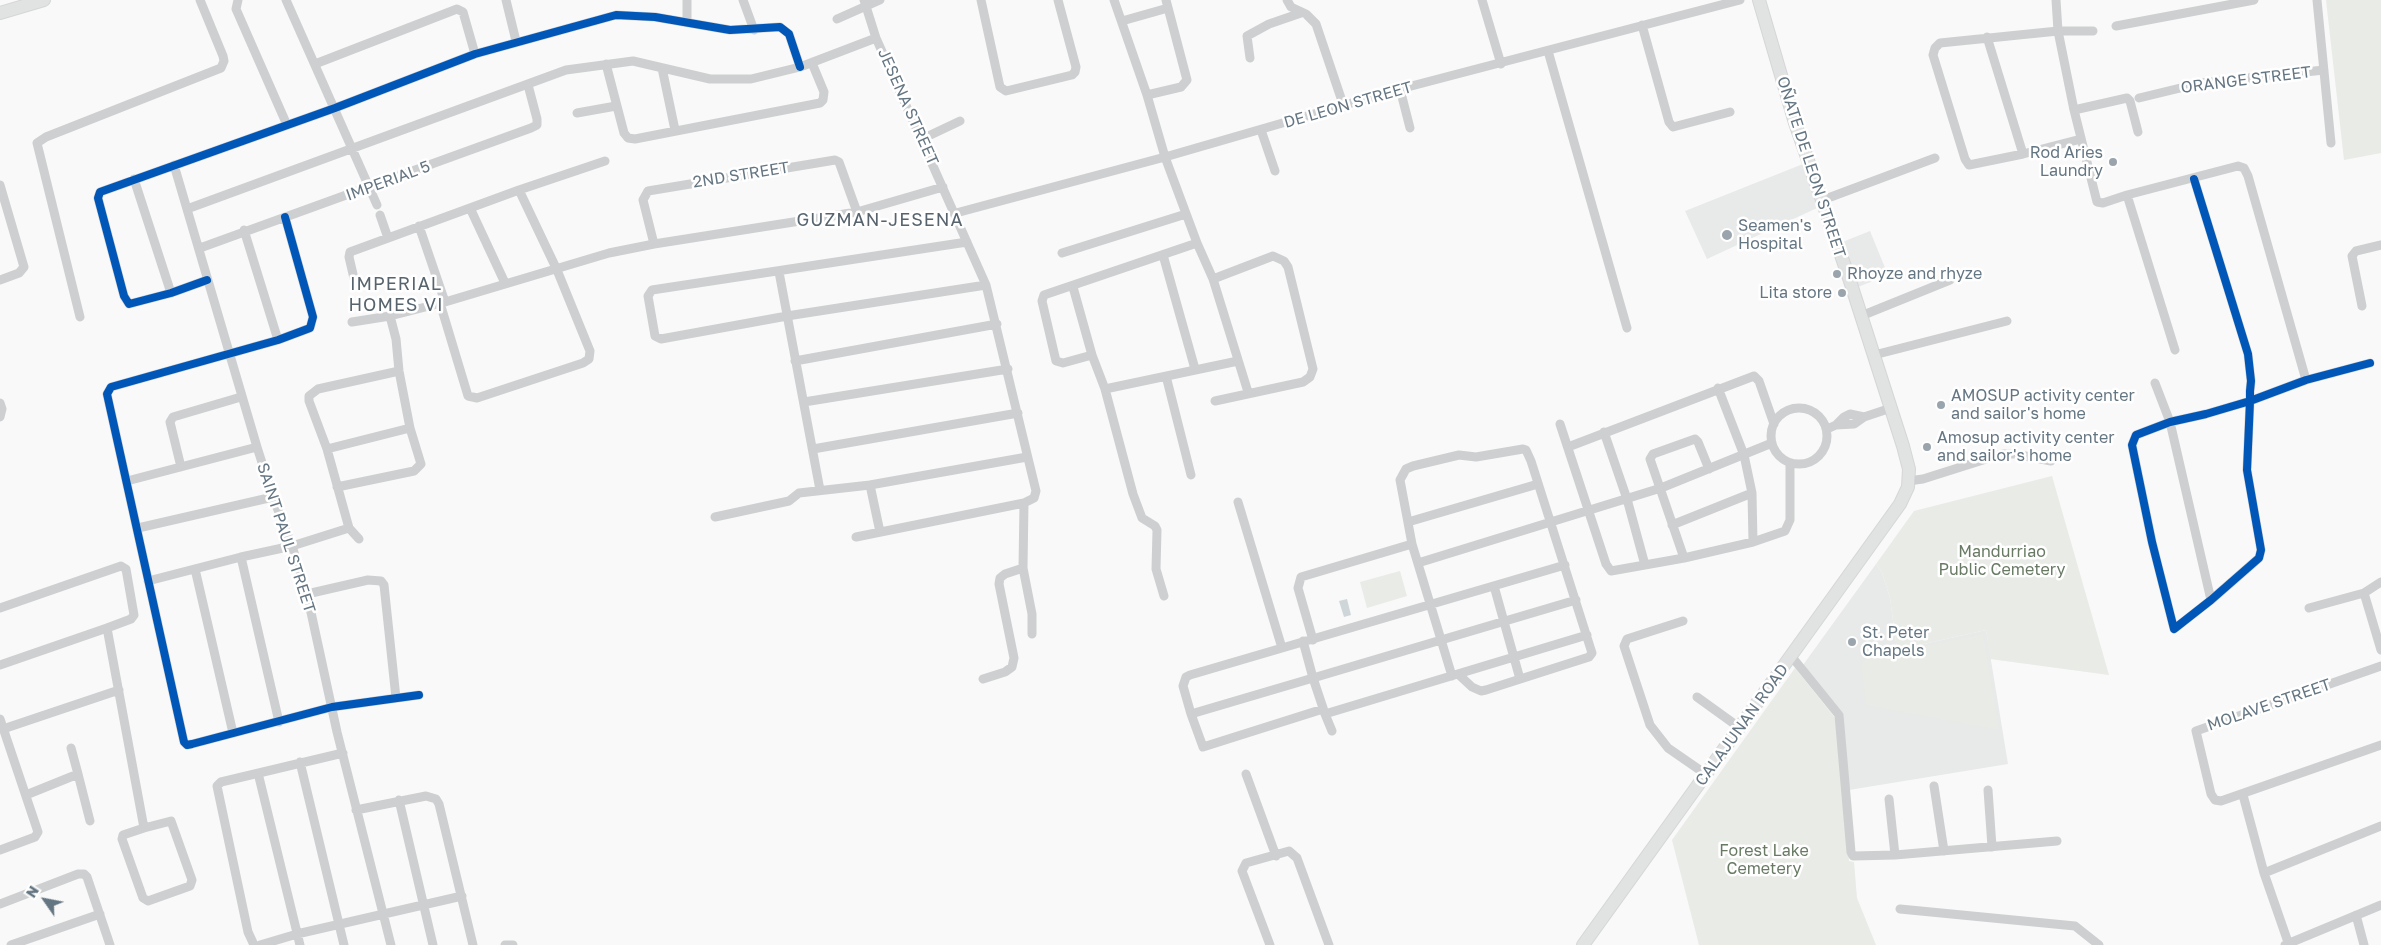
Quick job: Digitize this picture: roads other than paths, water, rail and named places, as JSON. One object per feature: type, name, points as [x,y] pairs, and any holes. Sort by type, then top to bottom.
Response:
[{"type":"main road","points":[[0,13],[44,0]]},
{"type":"main road","name":"OÑATE DE LEON STREET","points":[[1758,0],[1820,201],[1874,355],[1909,469],[1908,481],[1900,504]]},
{"type":"main road","name":"CALAJUNAN ROAD","points":[[1583,945],[1792,657],[1900,504]]},
{"type":"street","points":[[80,317],[37,144],[46,137],[221,68],[224,60],[200,0]]},
{"type":"street","points":[[238,0],[236,9],[287,125]]},
{"type":"street","points":[[286,0],[377,205]]},
{"type":"street","points":[[506,0],[516,41]]},
{"type":"street","points":[[687,0],[687,22]]},
{"type":"street","points":[[743,0],[754,30]]},
{"type":"street","points":[[837,19],[866,3],[880,0]]},
{"type":"street","points":[[981,0],[1000,87],[1006,91],[1072,75],[1076,72],[1058,0]]},
{"type":"street","points":[[1114,0],[1147,95],[1165,157],[1212,279],[1248,392]]},
{"type":"street","points":[[1287,0],[1291,7],[1312,18],[1316,24],[1344,107]]},
{"type":"street","points":[[1482,0],[1502,64]]},
{"type":"street","name":"DE LEON STREET","points":[[956,213],[1165,157],[1400,90],[1740,0]]},
{"type":"street","points":[[2056,0],[2058,30],[2074,110],[2097,202],[2103,203],[2238,166],[2244,168],[2248,176],[2306,380]]},
{"type":"street","points":[[2116,26],[2254,0]]},
{"type":"street","points":[[2317,0],[2331,143]]},
{"type":"street","name":"JESENA STREET","points":[[866,3],[876,38],[944,186],[986,285],[1008,369],[1036,491],[1034,498],[1024,503]]},
{"type":"street","points":[[1122,22],[1167,4],[1186,82],[1181,87],[1147,95]]},
{"type":"street","points":[[315,64],[457,9],[463,12],[475,54]]},
{"type":"street","points":[[1250,58],[1247,36],[1269,24],[1301,13]]},
{"type":"street","points":[[207,280],[171,293],[129,304],[124,296],[98,198],[102,190],[335,108],[475,54],[516,41],[616,15],[655,16],[730,30],[780,27],[789,34],[800,67]]},
{"type":"street","points":[[1642,25],[1669,122],[1673,127],[1730,112]]},
{"type":"street","points":[[2081,139],[1970,165],[1965,159],[1934,54],[1935,48],[1940,43],[2058,30],[2093,31]]},
{"type":"street","points":[[1987,37],[2023,154]]},
{"type":"street","points":[[187,209],[566,70],[633,62],[710,79],[751,79],[800,67],[876,38]]},
{"type":"street","points":[[1548,51],[1627,328]]},
{"type":"street","points":[[606,64],[624,133],[628,138],[820,103],[823,100],[824,92],[812,63]]},
{"type":"street","points":[[662,68],[675,130]]},
{"type":"street","name":"ORANGE STREET","points":[[2139,98],[2200,83],[2324,70]]},
{"type":"street","name":"IMPERIAL 5","points":[[200,248],[244,230],[370,188],[537,125],[538,119],[528,85]]},
{"type":"street","points":[[1400,90],[1410,128]]},
{"type":"street","points":[[2074,110],[2127,98],[2130,101],[2138,132]]},
{"type":"street","points":[[577,113],[616,106]]},
{"type":"street","points":[[922,139],[960,121]]},
{"type":"street","points":[[1260,130],[1275,172]]},
{"type":"street","points":[[1820,201],[1935,158]]},
{"type":"street","name":"2ND STREET","points":[[654,244],[642,200],[648,191],[817,162],[835,160],[839,162],[857,212]]},
{"type":"street","points":[[356,287],[349,253],[519,190],[605,161]]},
{"type":"street","name":"SAINT PAUL STREET","points":[[174,165],[200,248],[207,280],[257,447],[273,497],[292,546],[306,594],[356,810],[392,945]]},
{"type":"street","points":[[134,179],[171,293]]},
{"type":"street","points":[[2194,179],[2248,354],[2251,381],[2250,401],[2248,470],[2261,554],[2211,600],[2174,629],[2152,542],[2132,445],[2136,436],[2170,422],[2206,414],[2250,401],[2306,380],[2370,363]]},
{"type":"street","points":[[0,185],[2,204],[24,261],[24,267],[19,273],[0,280]]},
{"type":"street","points":[[352,322],[390,316],[442,303],[609,253],[654,244],[857,212],[901,201],[944,186]]},
{"type":"street","points":[[419,226],[468,396],[477,398],[583,363],[589,359],[590,351],[557,270],[519,190]]},
{"type":"street","points":[[2127,195],[2176,350]]},
{"type":"street","points":[[470,208],[505,283]]},
{"type":"street","points":[[1062,253],[1186,214]]},
{"type":"street","points":[[380,215],[388,238]]},
{"type":"street","points":[[285,217],[313,321],[310,328],[278,340],[109,389],[107,396],[138,528],[184,742],[187,745],[192,744],[332,707],[419,695]]},
{"type":"street","points":[[244,230],[278,340]]},
{"type":"street","points":[[967,242],[652,290],[648,296],[655,336],[661,339],[787,316],[986,285]]},
{"type":"street","points":[[1092,355],[1063,363],[1056,361],[1043,297],[1047,293],[1073,286],[1197,243]]},
{"type":"street","points":[[2362,306],[2353,253],[2381,245]]},
{"type":"street","points":[[1163,255],[1195,369]]},
{"type":"street","points":[[1212,279],[1273,256],[1284,261],[1288,267],[1314,369],[1310,377],[1303,382],[1248,392],[1215,401]]},
{"type":"street","points":[[778,272],[820,490]]},
{"type":"street","points":[[1861,316],[1950,280]]},
{"type":"street","points":[[1073,286],[1092,355],[1105,388],[1141,514],[1157,530],[1156,569],[1164,596]]},
{"type":"street","points":[[337,488],[417,470],[421,460],[410,428],[399,370],[396,339],[390,316]]},
{"type":"street","points":[[1874,355],[2007,322]]},
{"type":"street","points":[[795,361],[997,324]]},
{"type":"street","points":[[1105,388],[1238,361]]},
{"type":"street","points":[[804,402],[1008,369]]},
{"type":"street","points":[[359,539],[349,528],[327,449],[309,401],[311,393],[318,390],[399,370]]},
{"type":"street","points":[[1166,376],[1191,475]]},
{"type":"street","points":[[1568,447],[1718,388],[1752,377],[1757,378],[1774,424],[1772,443],[1782,458],[1790,463],[1806,463],[1821,455],[1827,439],[1827,429],[1816,414],[1798,408],[1780,416],[1774,424]]},
{"type":"street","points":[[2155,383],[2170,422],[2211,600]]},
{"type":"street","points":[[1718,388],[1744,455],[1752,492],[1754,542]]},
{"type":"street","points":[[181,466],[170,422],[173,417],[242,397]]},
{"type":"street","points":[[0,403],[2,409],[0,417]]},
{"type":"street","points":[[1827,429],[1836,426],[1844,417],[1850,414],[1864,417],[1891,408]]},
{"type":"street","points":[[813,448],[1018,413]]},
{"type":"street","points":[[1560,424],[1608,569],[1616,571],[1684,558],[1754,542],[1778,534],[1789,527],[1790,463]]},
{"type":"street","points":[[327,449],[410,428]]},
{"type":"street","points":[[1604,432],[1627,499],[1645,565]]},
{"type":"street","points":[[1684,558],[1650,459],[1653,454],[1694,439],[1698,442],[1709,469]]},
{"type":"street","points":[[1418,563],[1661,488],[1772,443]]},
{"type":"street","points":[[127,481],[257,447]]},
{"type":"street","points":[[1523,449],[1529,454],[1592,653],[1589,657],[1481,691],[1472,687],[1455,674],[1441,641],[1412,544],[1408,522],[1400,480],[1406,469],[1459,455],[1476,457],[1523,449]]},
{"type":"street","points":[[1908,481],[1923,479],[2002,454],[2015,454],[2051,460]]},
{"type":"street","points":[[715,517],[789,501],[800,493],[870,485],[1027,458]]},
{"type":"street","points":[[1408,522],[1538,484]]},
{"type":"street","points":[[870,485],[880,532]]},
{"type":"street","points":[[1672,524],[1752,492]]},
{"type":"street","points":[[138,528],[273,497]]},
{"type":"street","points":[[1238,502],[1282,648]]},
{"type":"street","points":[[856,537],[1024,503],[1023,568],[1032,614],[1032,634]]},
{"type":"street","points":[[148,581],[292,546],[349,528]]},
{"type":"street","points":[[1313,640],[1298,588],[1301,577],[1412,544]]},
{"type":"street","points":[[241,557],[279,722]]},
{"type":"street","points":[[1565,565],[1186,677],[1183,686],[1191,714],[1203,746],[1586,635]]},
{"type":"street","points":[[0,608],[123,566],[127,571],[134,615],[132,619],[0,665]]},
{"type":"street","points":[[983,678],[1005,672],[1012,667],[1014,658],[999,584],[1000,578],[1005,574],[1023,568]]},
{"type":"street","points":[[196,569],[233,733]]},
{"type":"street","points":[[306,594],[368,580],[377,580],[384,584],[396,698]]},
{"type":"street","points":[[2309,608],[2364,593],[2381,582]]},
{"type":"street","points":[[1494,586],[1520,679]]},
{"type":"street","points":[[2364,593],[2381,650]]},
{"type":"street","points":[[1191,714],[1576,600]]},
{"type":"street","points":[[1682,621],[1627,639],[1624,646],[1650,725],[1668,748],[1707,775]]},
{"type":"street","points":[[106,628],[144,828]]},
{"type":"street","points":[[1303,641],[1312,678],[1332,731]]},
{"type":"street","points":[[1792,657],[1839,715],[1852,854],[1856,857],[2057,841]]},
{"type":"street","name":"MOLAVE STREET","points":[[2243,795],[2221,801],[2215,800],[2196,738],[2196,731],[2198,729],[2381,666]]},
{"type":"street","points":[[4,729],[119,690]]},
{"type":"street","points":[[1697,697],[1740,728]]},
{"type":"street","points":[[0,719],[38,832],[34,837],[0,850]]},
{"type":"street","points":[[2381,745],[2243,795],[2264,873],[2288,944],[2381,905]]},
{"type":"street","points":[[70,748],[90,821]]},
{"type":"street","points":[[254,945],[248,932],[217,786],[221,782],[343,753]]},
{"type":"street","points":[[300,762],[344,945]]},
{"type":"street","points":[[258,773],[300,945]]},
{"type":"street","points":[[26,795],[78,774]]},
{"type":"street","points":[[1246,774],[1276,856]]},
{"type":"street","points":[[1934,786],[1944,851]]},
{"type":"street","points":[[1988,790],[1992,847]]},
{"type":"street","points":[[356,810],[426,796],[436,799],[473,945]]},
{"type":"street","points":[[399,800],[433,945]]},
{"type":"street","points":[[1889,800],[1895,855]]},
{"type":"street","points":[[171,820],[192,880],[190,886],[148,901],[142,898],[122,839],[123,835],[144,828],[171,820]]},
{"type":"street","points":[[2264,873],[2381,826]]},
{"type":"street","points":[[1270,945],[1242,872],[1246,864],[1289,851],[1297,858],[1329,945]]},
{"type":"street","points":[[0,904],[78,874],[84,874],[87,877],[110,945]]},
{"type":"street","points":[[260,945],[297,934],[462,896]]},
{"type":"street","points":[[1900,909],[2075,926],[2099,945]]},
{"type":"street","points":[[11,945],[100,914]]},
{"type":"street","points":[[2356,915],[2364,945]]},
{"type":"street","points":[[504,945],[513,945]]},
{"type":"place","name":"Rod Aries Laundry","points":[[2113,162]]},
{"type":"place","name":"Seamen's Hospital","points":[[1727,235]]},
{"type":"place","name":"Rhoyze and rhyze","points":[[1837,274]]},
{"type":"place","name":"Lita store","points":[[1842,293]]},
{"type":"place","name":"AMOSUP activity center and sailor's home","points":[[1941,405]]},
{"type":"place","name":"Amosup activity center and sailor's home","points":[[1927,447]]},
{"type":"place","name":"St. Peter Chapels","points":[[1852,642]]},
{"type":"district","name":"GUZMAN-JESENA","points":[[880,220]]},
{"type":"district","name":"IMPERIAL HOMES VI","points":[[396,294]]},
{"type":"park label","name":"Mandurriao Public Cemetery","points":[[2002,561]]},
{"type":"park label","name":"Forest Lake Cemetery","points":[[1764,860]]}]
